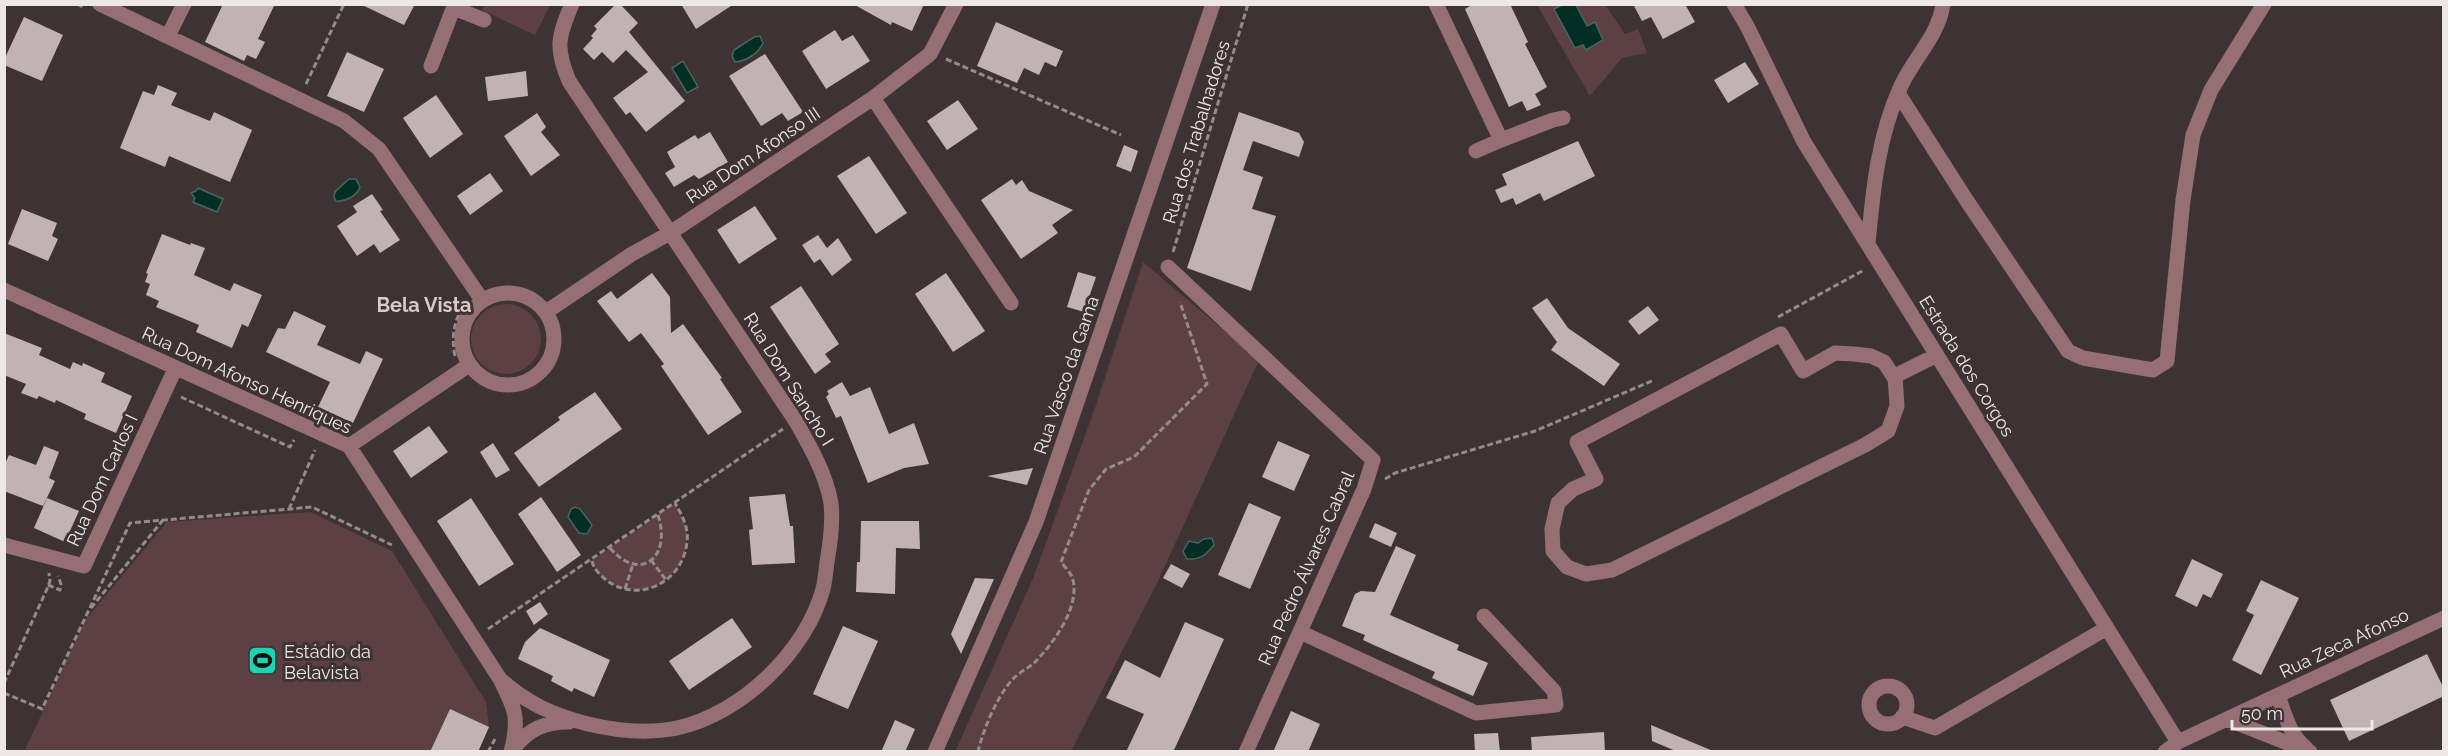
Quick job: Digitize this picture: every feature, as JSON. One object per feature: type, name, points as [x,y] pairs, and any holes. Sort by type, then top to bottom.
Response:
[{"type":"street","points":[[168,36],[184,4]]},
{"type":"street","name":"Rua Dom Sancho I","points":[[572,4],[560,32],[560,60],[569,81],[795,420],[817,460],[831,504],[829,549],[822,590],[804,633],[774,672],[743,697],[709,717],[678,728],[646,732],[613,730],[582,722]]},
{"type":"street","name":"Rua Dom Afonso III","points":[[546,312],[873,98],[930,54],[956,4]]},
{"type":"street","name":"Rua Vasco da Gama","points":[[935,752],[1036,522],[1214,4]]},
{"type":"street","points":[[1437,4],[1501,140]]},
{"type":"street","name":"Estrada dos Corgos","points":[[1734,4],[1804,142],[2178,742]]},
{"type":"street","points":[[1868,244],[1884,131],[1898,93],[1928,42],[1943,4]]},
{"type":"street","points":[[1898,93],[1967,201],[2068,351],[2083,358],[2152,370],[2167,361],[2183,200],[2193,135],[2211,90],[2264,4]]},
{"type":"street","points":[[431,66],[454,6],[484,20]]},
{"type":"street","points":[[94,7],[168,36],[344,121],[379,150],[482,300]]},
{"type":"street","points":[[873,98],[1011,303]]},
{"type":"street","points":[[1476,151],[1563,118]]},
{"type":"street","name":"Rua Pedro Álvares Cabral","points":[[1168,267],[1373,460],[1364,489],[1246,752]]},
{"type":"street","name":"Rua Dom Afonso Henriques","points":[[4,290],[349,446],[500,679],[514,708],[517,728],[511,751]]},
{"type":"street","points":[[508,292],[523,295],[537,303],[546,312],[553,333],[551,356],[543,370],[526,382],[498,384],[482,377],[470,365],[465,356],[462,339],[464,323],[474,307],[482,300],[508,292]]},
{"type":"street","points":[[1895,379],[1884,362],[1871,356],[1854,354],[1835,353],[1803,371],[1781,334],[1577,442],[1596,479],[1573,489],[1558,503],[1552,529],[1553,551],[1567,567],[1586,574],[1612,570],[1865,445],[1888,432],[1897,406],[1895,376],[1937,355]]},
{"type":"street","points":[[349,446],[470,365]]},
{"type":"street","name":"Rua Dom Carlos I","points":[[4,545],[84,566],[175,369]]},
{"type":"street","points":[[1300,632],[1476,713],[1556,705],[1554,691],[1484,616]]},
{"type":"street","name":"Rua Zeca Afonso","points":[[2165,752],[2178,742],[2227,718],[2444,618]]},
{"type":"street","points":[[1902,717],[1935,728],[2107,628]]},
{"type":"street","points":[[500,679],[515,693],[533,704],[557,715],[582,722]]},
{"type":"street","points":[[2278,694],[2296,740],[2311,752]]},
{"type":"street","points":[[2227,718],[2311,752]]},
{"type":"street","points":[[511,751],[523,736],[536,727],[555,722],[582,722]]},
{"type":"path","points":[[77,4],[94,7]]},
{"type":"path","points":[[299,100],[344,4]]},
{"type":"path","name":"Rua dos Trabalhadores","points":[[1168,267],[1248,4]]},
{"type":"path","points":[[941,57],[1121,135]]},
{"type":"path","points":[[1776,318],[1879,262]]},
{"type":"path","points":[[452,363],[455,356],[453,341],[455,323],[465,302],[465,296]]},
{"type":"path","points":[[978,752],[989,718],[1014,677],[1033,664],[1062,627],[1074,598],[1072,576],[1060,562],[1089,490],[1106,469],[1134,457],[1207,384],[1179,299]]},
{"type":"path","points":[[1364,489],[1395,473],[1535,431],[1662,377]]},
{"type":"path","points":[[176,395],[290,447],[294,440],[304,445]]},
{"type":"path","points":[[474,639],[592,561],[795,420]]},
{"type":"path","points":[[289,509],[315,450],[322,454]]},
{"type":"path","points":[[592,561],[592,566],[601,576],[611,584],[625,589],[644,590],[661,585],[681,565],[688,542],[685,524],[675,503]]},
{"type":"path","points":[[4,693],[42,709],[130,524],[164,519],[312,507],[395,546],[389,537]]},
{"type":"path","points":[[610,548],[623,560],[633,564],[642,564],[650,560],[660,549],[662,541],[658,515]]},
{"type":"path","points":[[86,614],[164,519]]},
{"type":"path","points":[[650,560],[666,580]]},
{"type":"path","points":[[625,589],[633,564]]},
{"type":"path","points":[[4,683],[48,585],[50,575],[48,568],[55,571],[61,584],[60,590],[48,585]]},
{"type":"path","points":[[488,752],[496,734]]},
{"type":"shaded area","points":[[485,4],[550,5],[535,35],[482,10]]},
{"type":"shaded area","points":[[1537,5],[1605,5],[1625,34],[1638,29],[1647,53],[1622,58],[1590,96]]},
{"type":"shaded area","points":[[1562,5],[1576,5],[1587,26],[1595,22],[1603,40],[1586,50],[1583,45],[1575,48],[1554,9]]},
{"type":"shaded area","points":[[760,36],[763,43],[755,54],[735,62],[732,56],[734,50],[754,37]]},
{"type":"shaded area","points":[[683,61],[698,87],[687,93],[672,68]]},
{"type":"shaded area","points":[[349,179],[356,179],[360,187],[350,198],[336,201],[335,192]]},
{"type":"shaded area","points":[[198,188],[223,199],[217,212],[193,202],[195,198],[191,193]]},
{"type":"shaded area","points":[[1143,262],[1259,360],[1158,581],[1071,751],[955,752],[1034,576],[1095,408]]},
{"type":"shaded area","points":[[506,304],[519,307],[531,314],[538,326],[541,339],[538,352],[531,364],[519,371],[506,374],[493,371],[481,364],[474,352],[471,339],[474,326],[481,314],[493,307]]},
{"type":"shaded area","points":[[675,503],[686,527],[687,542],[684,556],[668,579],[644,590],[631,590],[618,587],[599,573],[592,561]]},
{"type":"shaded area","points":[[575,507],[580,509],[592,525],[587,534],[579,533],[568,517],[571,509]]},
{"type":"shaded area","name":"Estádio da Belavista","points":[[310,512],[392,551],[486,702],[489,727],[478,751],[24,752],[86,619],[167,522]]},
{"type":"shaded area","points":[[1212,538],[1214,545],[1205,554],[1196,559],[1187,559],[1183,551],[1189,541],[1198,543]]},
{"type":"building","points":[[223,4],[275,4],[258,39],[265,42],[256,59],[247,55],[244,61],[205,42]]},
{"type":"building","points":[[360,4],[415,4],[404,25]]},
{"type":"building","points":[[616,4],[620,4],[638,23],[629,32],[685,101],[646,132],[630,112],[626,115],[613,98],[648,72],[626,50],[613,63],[602,52],[594,60],[583,49],[593,38],[591,36],[597,29],[594,26]]},
{"type":"building","points":[[681,4],[734,4],[696,29]]},
{"type":"building","points":[[853,4],[924,4],[912,31],[892,22],[891,25]]},
{"type":"building","points":[[1473,4],[1510,4],[1528,42],[1525,44],[1547,87],[1535,94],[1541,105],[1527,111],[1522,101],[1509,107],[1465,9]]},
{"type":"building","points":[[1633,4],[1685,4],[1695,22],[1663,39],[1651,17],[1642,21]]},
{"type":"building","points":[[24,17],[63,35],[42,81],[4,65],[4,60]]},
{"type":"building","points":[[996,22],[1063,51],[1056,67],[1045,62],[1039,75],[1024,68],[1017,83],[977,66]]},
{"type":"building","points":[[835,30],[842,41],[853,35],[870,61],[826,89],[802,51]]},
{"type":"building","points":[[347,52],[384,69],[364,112],[327,96]]},
{"type":"building","points":[[765,54],[803,112],[788,121],[782,113],[761,126],[729,76]]},
{"type":"building","points":[[1745,62],[1759,84],[1728,103],[1714,80]]},
{"type":"building","points":[[526,71],[528,96],[488,101],[485,77]]},
{"type":"building","points":[[158,85],[177,93],[171,105],[210,121],[214,112],[252,130],[230,182],[169,156],[165,167],[120,148],[143,91],[154,95]]},
{"type":"building","points":[[436,95],[463,134],[430,158],[403,118]]},
{"type":"building","points":[[958,100],[978,129],[947,150],[927,121]]},
{"type":"building","points":[[1239,112],[1299,133],[1304,142],[1299,157],[1253,141],[1243,170],[1263,177],[1252,209],[1276,216],[1251,291],[1187,268]]},
{"type":"building","points":[[537,113],[546,127],[541,132],[560,155],[531,176],[504,136]]},
{"type":"building","points":[[710,132],[728,162],[699,179],[694,175],[674,187],[665,173],[675,167],[667,152],[695,135],[698,139]]},
{"type":"building","points":[[1578,141],[1595,176],[1544,201],[1540,193],[1516,205],[1513,198],[1501,203],[1495,190],[1507,185],[1502,174]]},
{"type":"building","points":[[1124,145],[1138,151],[1131,172],[1116,166]]},
{"type":"building","points":[[869,156],[907,213],[876,234],[837,176]]},
{"type":"building","points":[[490,173],[503,191],[470,215],[457,196]]},
{"type":"building","points":[[1012,179],[1016,185],[1022,180],[1029,191],[1073,210],[1052,225],[1058,233],[1021,259],[981,200]]},
{"type":"building","points":[[372,194],[383,210],[380,211],[400,240],[380,253],[374,244],[357,256],[337,226],[357,212],[353,206]]},
{"type":"building","points":[[755,206],[777,239],[739,264],[717,230]]},
{"type":"building","points":[[22,209],[57,223],[52,236],[58,239],[48,261],[8,244]]},
{"type":"building","points":[[162,234],[205,248],[194,275],[230,291],[234,283],[262,295],[248,327],[242,324],[232,348],[196,332],[199,325],[156,307],[159,301],[146,295],[150,284],[145,282],[148,274],[146,273]]},
{"type":"building","points":[[818,235],[827,248],[838,238],[852,260],[832,276],[820,259],[814,263],[802,245]]},
{"type":"building","points":[[1078,272],[1096,277],[1084,312],[1067,307]]},
{"type":"building","points":[[652,273],[670,297],[671,333],[683,324],[722,378],[720,379],[742,412],[708,435],[661,366],[664,364],[641,333],[629,342],[597,301],[611,291],[617,299]]},
{"type":"building","points":[[946,273],[985,331],[953,352],[915,294]]},
{"type":"building","points":[[801,286],[839,344],[825,354],[831,362],[815,374],[770,307]]},
{"type":"building","points":[[1547,298],[1568,328],[1620,364],[1604,386],[1551,350],[1557,342],[1532,308]]},
{"type":"building","points":[[1648,306],[1659,320],[1639,335],[1628,321]]},
{"type":"building","points":[[294,311],[326,326],[317,345],[360,364],[366,351],[383,359],[353,423],[318,407],[330,382],[266,352],[278,328],[285,329]]},
{"type":"building","points":[[4,333],[42,348],[39,355],[70,369],[73,362],[82,366],[83,363],[105,373],[101,382],[132,396],[116,433],[84,419],[86,414],[56,400],[55,403],[39,396],[37,399],[21,393],[26,384],[4,375]]},
{"type":"building","points":[[842,382],[850,396],[870,387],[889,434],[914,423],[929,464],[904,468],[868,483],[841,416],[836,418],[826,397],[829,394],[827,391]]},
{"type":"building","points":[[595,392],[622,429],[539,487],[514,453],[560,420],[558,417]]},
{"type":"building","points":[[429,426],[448,452],[411,478],[393,451]]},
{"type":"building","points":[[1278,441],[1310,455],[1294,491],[1262,477]]},
{"type":"building","points":[[493,443],[510,470],[496,478],[480,452]]},
{"type":"building","points":[[44,446],[59,452],[49,478],[55,481],[43,506],[4,491],[4,466],[9,455],[36,465]]},
{"type":"building","points":[[1033,468],[1027,485],[987,476]]},
{"type":"building","points":[[785,494],[790,526],[793,526],[795,563],[752,565],[749,530],[753,529],[749,497]]},
{"type":"building","points":[[541,497],[581,555],[557,572],[518,514]]},
{"type":"building","points":[[47,498],[79,511],[65,542],[34,528]]},
{"type":"building","points":[[471,498],[514,564],[479,586],[437,521]]},
{"type":"building","points":[[1249,503],[1281,517],[1250,589],[1218,575]]},
{"type":"building","points":[[861,521],[919,521],[920,549],[896,548],[895,594],[856,592],[857,562],[860,562]]},
{"type":"building","points":[[1375,523],[1397,533],[1391,547],[1369,537]]},
{"type":"building","points":[[1396,546],[1416,555],[1390,615],[1459,645],[1457,650],[1488,663],[1473,696],[1432,678],[1435,672],[1363,640],[1365,635],[1342,626],[1355,594],[1361,591],[1375,592]]},
{"type":"building","points":[[2192,559],[2223,574],[2211,598],[2203,594],[2197,607],[2175,596]]},
{"type":"building","points":[[1171,564],[1190,574],[1182,588],[1163,578]]},
{"type":"building","points":[[975,578],[994,579],[961,654],[951,634]]},
{"type":"building","points":[[2261,580],[2299,598],[2261,675],[2232,660],[2254,615],[2246,611]]},
{"type":"building","points":[[540,602],[548,614],[534,625],[526,611]]},
{"type":"building","points":[[732,618],[752,647],[689,690],[669,661]]},
{"type":"building","points":[[1185,622],[1224,639],[1187,722],[1173,752],[1126,752],[1144,714],[1106,698],[1125,660],[1160,678]]},
{"type":"building","points":[[843,626],[878,641],[848,709],[813,694]]},
{"type":"building","points":[[540,628],[610,660],[594,697],[574,688],[572,692],[551,681],[553,676],[518,659],[525,642]]},
{"type":"building","points":[[2427,654],[2444,689],[2444,696],[2349,741],[2330,700]]},
{"type":"building","points":[[450,709],[489,727],[478,752],[430,752]]},
{"type":"building","points":[[1291,711],[1320,724],[1308,752],[1273,752]]},
{"type":"building","points":[[895,720],[915,729],[905,752],[881,752]]},
{"type":"building","points":[[1651,725],[1713,752],[1678,752],[1652,741]]},
{"type":"building","points":[[1604,732],[1605,752],[1532,752],[1531,737]]},
{"type":"building","points":[[1498,733],[1500,752],[1475,752],[1474,734]]},
{"type":"place","name":"Estádio da Belavista","points":[[263,661]]},
{"type":"district","name":"Bela Vista","points":[[424,305]]}]
